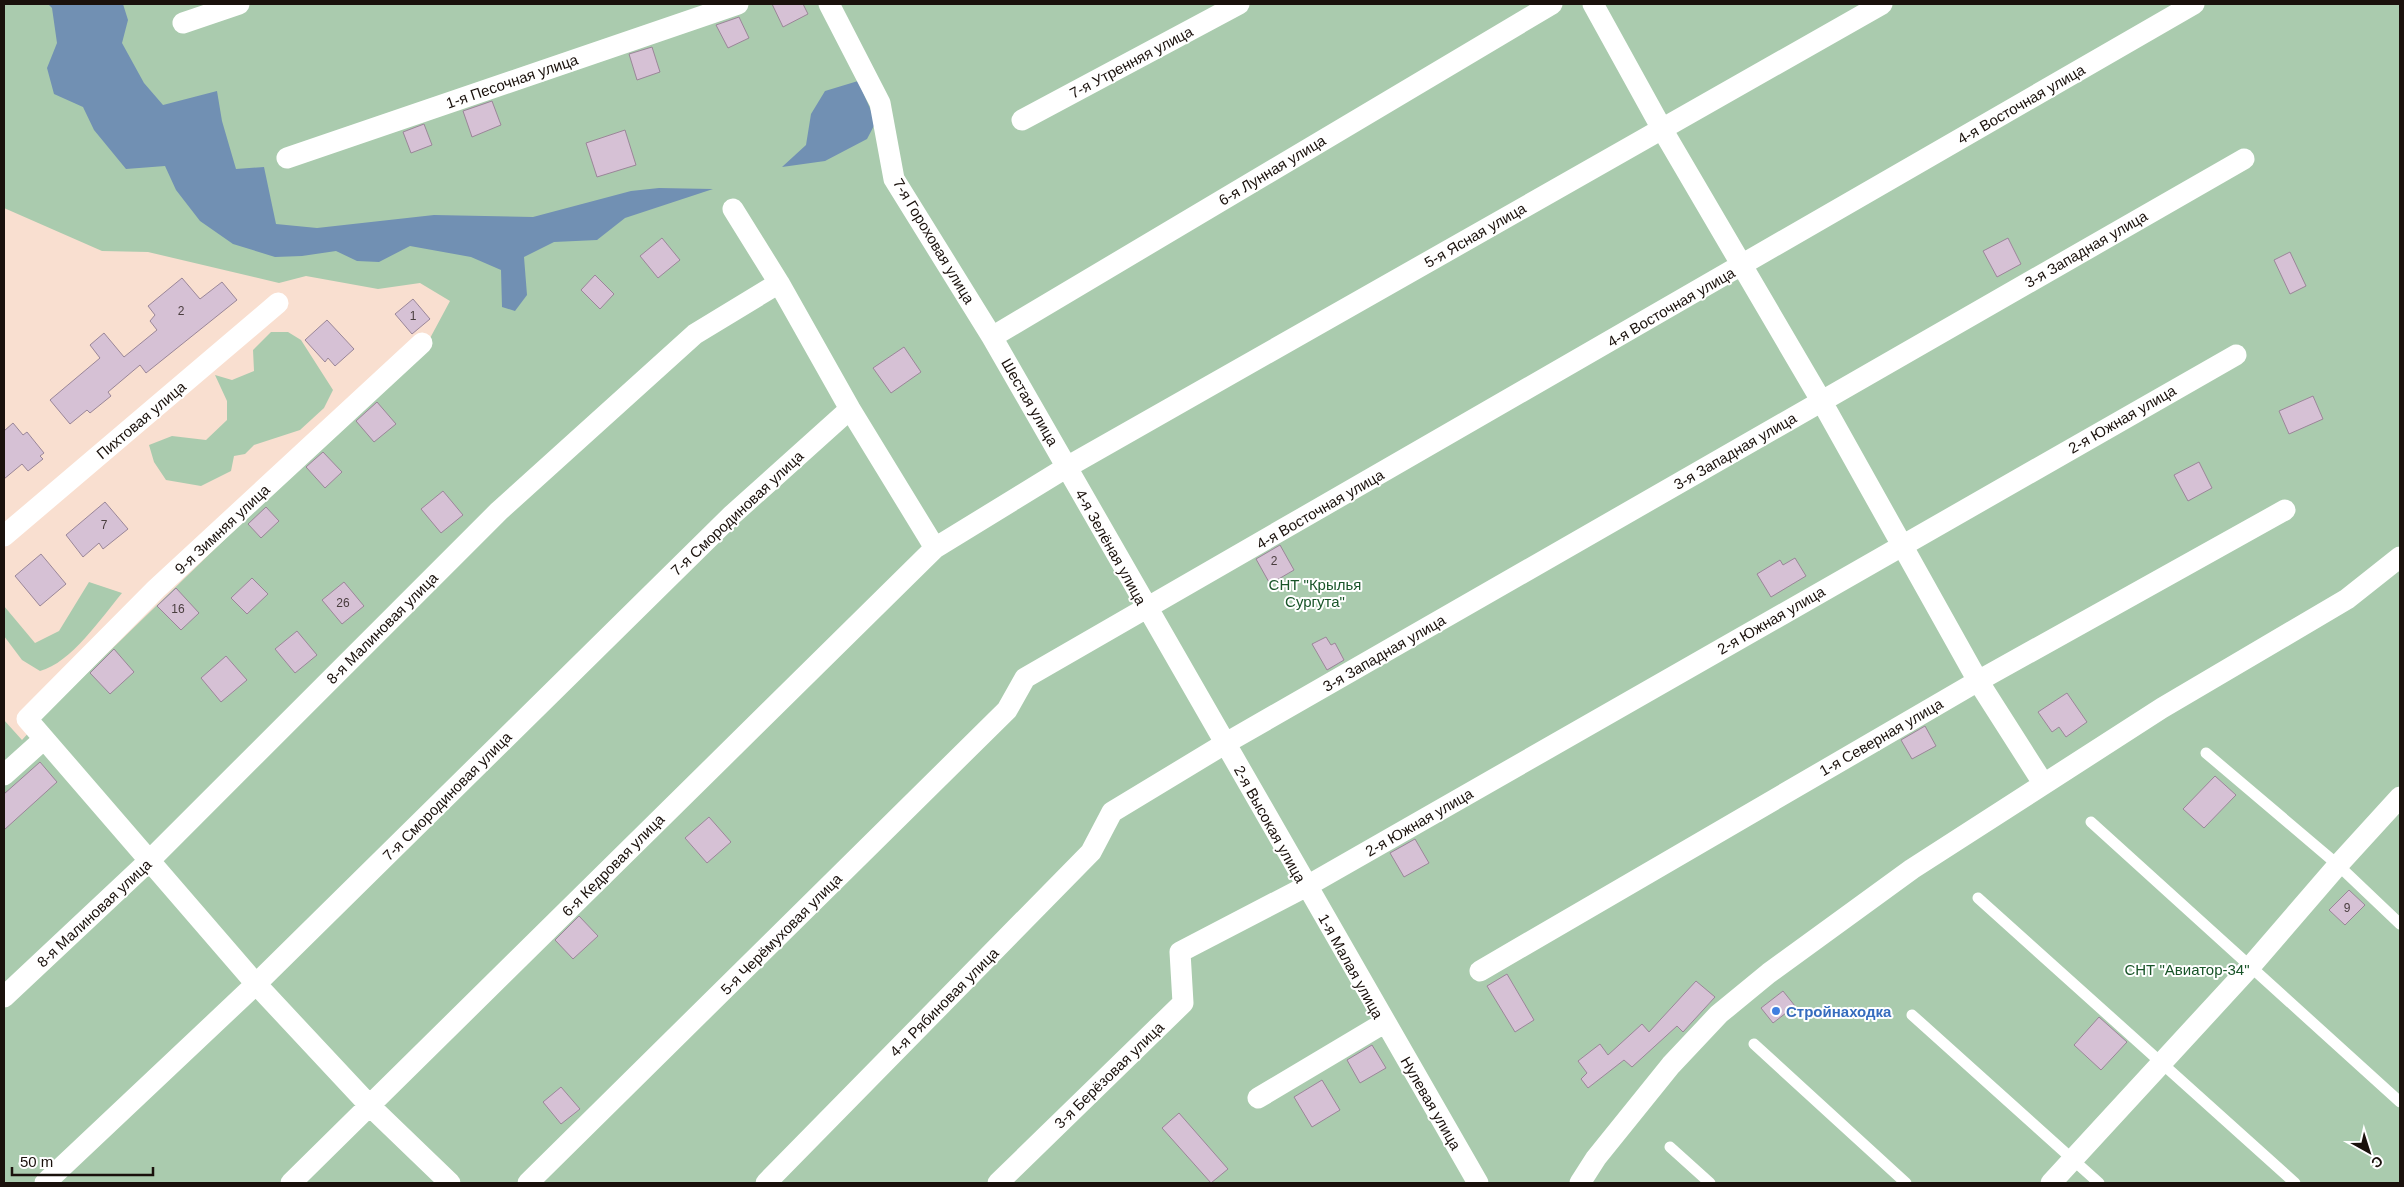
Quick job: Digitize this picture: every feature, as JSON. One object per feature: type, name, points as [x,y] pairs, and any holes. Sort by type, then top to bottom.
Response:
[{"type":"street","points":[[183,23],[239,4]]},
{"type":"street","name":"1-я Песочная улица","points":[[287,158],[738,4]]},
{"type":"street","name":"7-я Гороховая улица","points":[[830,4],[880,103],[894,180],[992,337]]},
{"type":"street","name":"7-я Утренняя улица","points":[[1022,120],[1239,4]]},
{"type":"street","name":"6-я Лунная улица","points":[[992,337],[1552,4]]},
{"type":"street","points":[[1592,4],[1662,129],[1744,265],[1978,681],[2043,783]]},
{"type":"street","name":"5-я Ясная улица","points":[[935,548],[1068,467],[1882,4]]},
{"type":"street","name":"4-я Восточная улица","points":[[1147,609],[2194,4]]},
{"type":"street","name":"3-я Западная улица","points":[[1112,812],[1226,743],[2244,159]]},
{"type":"street","points":[[732,208],[780,283],[850,409],[935,548]]},
{"type":"street","name":"8-я Малиновая улица","points":[[4,997],[150,860],[499,511],[695,334],[780,283]]},
{"type":"street","name":"Пихтовая улица","points":[[4,536],[278,303]]},
{"type":"street","name":"Шестая улица","points":[[992,337],[1068,467]]},
{"type":"street","name":"9-я Зимняя улица","points":[[44,739],[27,719],[156,589],[422,343]]},
{"type":"street","name":"2-я Южная улица","points":[[1306,886],[2236,355]]},
{"type":"street","name":"7-я Смородиновая улица","points":[[45,1183],[256,984],[732,515],[850,409]]},
{"type":"street","name":"4-я Зелёная улица","points":[[1025,678],[1147,609],[1068,467]]},
{"type":"street","name":"1-я Северная улица","points":[[1480,971],[1978,681],[2285,510]]},
{"type":"street","name":"6-я Кедровая улица","points":[[291,1183],[935,548]]},
{"type":"street","points":[[1580,1183],[1596,1158],[1671,1065],[1719,1014],[1769,973],[1912,869],[2162,708],[2347,599],[2400,557]]},
{"type":"street","name":"2-я Высокая улица","points":[[1147,609],[1226,743],[1306,886],[1180,952]]},
{"type":"street","name":"5-я Черёмуховая улица","points":[[528,1183],[1008,710],[1025,678]]},
{"type":"street","points":[[4,775],[44,739],[256,984],[370,1106],[450,1183]]},
{"type":"street","points":[[2051,1183],[2071,1159],[2250,967],[2400,797]]},
{"type":"street","name":"4-я Рябиновая улица","points":[[766,1183],[1091,852],[1112,812]]},
{"type":"street","name":"1-я Малая улица","points":[[1258,1098],[1384,1023],[1306,886]]},
{"type":"street","name":"3-я Берёзовая улица","points":[[998,1183],[1183,1003],[1180,952]]},
{"type":"street","name":"Нулевая улица","points":[[1384,1023],[1478,1183]]},
{"type":"lane","points":[[2206,753],[2338,865],[2400,924]]},
{"type":"lane","points":[[2091,822],[2400,1102]]},
{"type":"lane","points":[[1978,898],[2295,1183]]},
{"type":"lane","points":[[1912,1015],[2099,1183]]},
{"type":"lane","points":[[1754,1044],[1906,1183]]},
{"type":"lane","points":[[1670,1147],[1710,1183]]},
{"type":"green space","name":"CНТ \"Крылья Сургута\"","points":[[4,4],[2400,4],[2400,1183],[4,1183],[4,720],[22,740],[50,709],[256,509],[421,355],[450,301],[420,283],[378,289],[306,276],[279,283],[148,252],[102,251],[4,208]]},
{"type":"green space","points":[[271,332],[288,332],[301,340],[333,390],[324,408],[300,430],[254,445],[245,454],[234,456],[231,471],[201,486],[166,480],[154,462],[149,445],[172,436],[206,440],[227,420],[227,401],[215,375],[232,380],[254,371],[253,350]]},
{"type":"green space","points":[[89,582],[122,593],[85,638],[63,659],[40,671],[22,660],[4,636],[4,606],[35,643],[59,631]]},
{"type":"water","points":[[48,4],[123,4],[128,20],[122,43],[144,83],[163,105],[217,91],[222,121],[236,169],[264,167],[276,224],[317,228],[434,215],[533,217],[631,191],[659,188],[713,189],[625,218],[597,240],[554,242],[524,257],[527,295],[515,311],[502,307],[501,270],[471,257],[410,246],[379,262],[357,261],[336,251],[302,256],[275,257],[233,244],[200,221],[176,190],[165,166],[126,169],[94,130],[83,107],[54,94],[47,68],[57,43],[52,8]]},
{"type":"water","points":[[858,81],[876,122],[867,139],[825,161],[782,167],[806,145],[811,114],[825,91]]},
{"type":"building","points":[[772,4],[803,4],[808,14],[783,27]]},
{"type":"building","points":[[739,17],[749,38],[728,48],[716,25]]},
{"type":"building","points":[[652,47],[660,72],[637,80],[629,54]]},
{"type":"building","points":[[492,101],[501,125],[472,137],[463,111]]},
{"type":"building","points":[[424,124],[432,145],[411,153],[403,132]]},
{"type":"building","points":[[625,130],[636,165],[597,177],[586,143]]},
{"type":"building","points":[[662,238],[680,260],[658,278],[640,256]]},
{"type":"building","points":[[2008,238],[2021,264],[1997,277],[1983,251]]},
{"type":"building","points":[[2290,252],[2306,286],[2290,294],[2274,260]]},
{"type":"building","points":[[595,275],[614,294],[600,309],[581,290]]},
{"type":"building","points":[[182,278],[200,299],[222,282],[237,300],[146,373],[140,365],[108,392],[111,396],[90,413],[87,410],[70,424],[50,400],[100,358],[90,345],[104,333],[124,357],[157,330],[150,321],[155,315],[148,306]]},
{"type":"building","points":[[413,299],[430,319],[412,334],[395,314]]},
{"type":"building","points":[[327,320],[354,349],[335,366],[328,358],[325,362],[305,340]]},
{"type":"building","points":[[904,347],[921,372],[891,393],[873,368]]},
{"type":"building","points":[[2313,396],[2323,419],[2289,434],[2279,411]]},
{"type":"building","points":[[377,402],[396,424],[374,442],[356,421]]},
{"type":"building","points":[[13,423],[23,435],[27,432],[44,453],[40,456],[43,459],[28,471],[22,464],[4,479],[4,431]]},
{"type":"building","points":[[323,452],[342,472],[325,488],[306,467]]},
{"type":"building","points":[[2199,462],[2212,488],[2188,501],[2174,475]]},
{"type":"building","points":[[443,491],[463,515],[441,533],[421,509]]},
{"type":"building","points":[[105,502],[128,529],[103,549],[99,543],[83,557],[66,535]]},
{"type":"building","points":[[266,507],[279,521],[261,538],[248,524]]},
{"type":"building","points":[[1280,545],[1294,570],[1270,584],[1256,559]]},
{"type":"building","points":[[41,554],[66,584],[40,606],[15,576]]},
{"type":"building","points":[[1795,558],[1806,576],[1771,597],[1757,574],[1780,560],[1783,565]]},
{"type":"building","points":[[252,578],[268,594],[247,614],[231,598]]},
{"type":"building","points":[[344,582],[364,606],[342,624],[322,600]]},
{"type":"building","points":[[176,588],[199,613],[181,630],[157,606]]},
{"type":"building","points":[[297,631],[317,655],[295,673],[275,649]]},
{"type":"building","points":[[1326,637],[1331,645],[1335,643],[1344,660],[1327,670],[1312,644]]},
{"type":"building","points":[[114,649],[134,672],[110,694],[90,673]]},
{"type":"building","points":[[226,656],[247,680],[221,702],[201,678]]},
{"type":"building","points":[[2067,693],[2087,722],[2066,737],[2059,727],[2052,732],[2038,712]]},
{"type":"building","points":[[1925,726],[1936,746],[1912,759],[1901,740]]},
{"type":"building","points":[[40,762],[57,782],[4,830],[4,794]]},
{"type":"building","points":[[2215,776],[2236,795],[2204,828],[2183,809]]},
{"type":"building","points":[[709,817],[731,842],[707,863],[685,838]]},
{"type":"building","points":[[1415,839],[1429,863],[1404,877],[1390,853]]},
{"type":"building","points":[[2349,890],[2365,905],[2345,925],[2329,910]]},
{"type":"building","points":[[579,916],[598,936],[573,959],[555,940]]},
{"type":"building","points":[[1507,974],[1534,1020],[1515,1032],[1487,986]]},
{"type":"building","points":[[1696,981],[1715,997],[1683,1032],[1677,1026],[1632,1067],[1624,1060],[1588,1088],[1581,1079],[1587,1073],[1578,1061],[1600,1044],[1608,1055],[1642,1024],[1649,1032]]},
{"type":"building","name":"Стройнаходка","points":[[1783,991],[1795,1006],[1773,1023],[1761,1008]]},
{"type":"building","points":[[2099,1017],[2127,1042],[2101,1070],[2074,1045]]},
{"type":"building","points":[[1372,1045],[1386,1068],[1360,1083],[1347,1060]]},
{"type":"building","points":[[1322,1080],[1340,1110],[1312,1127],[1294,1097]]},
{"type":"building","points":[[561,1087],[580,1109],[561,1124],[543,1102]]},
{"type":"building","points":[[1179,1113],[1228,1169],[1211,1183],[1162,1128]]},
{"type":"place","name":"Стройнаходка","points":[[1776,1011]]},
{"type":"park label","name":"СНТ \"Авиатор-34\"","points":[[2187,969]]}]
